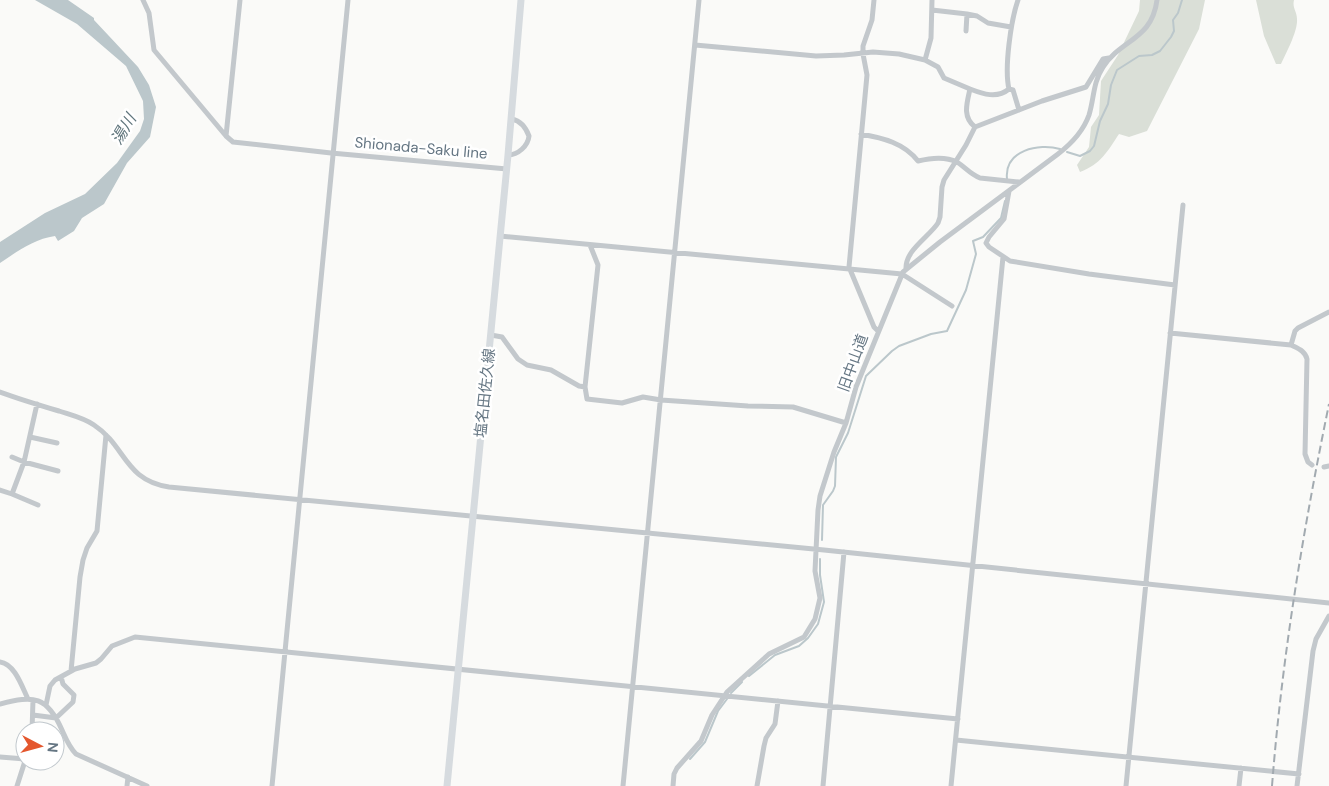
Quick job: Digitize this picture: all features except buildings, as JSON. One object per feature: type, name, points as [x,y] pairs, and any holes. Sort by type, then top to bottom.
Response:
[{"type":"main road","name":"塩名田佐久線","points":[[447,786],[512,119],[521,0]]},
{"type":"street","points":[[143,0],[149,13],[154,50],[226,136]]},
{"type":"street","points":[[226,136],[240,0]]},
{"type":"street","points":[[272,786],[348,0]]},
{"type":"street","points":[[622,786],[699,0]]},
{"type":"street","points":[[874,0],[872,20],[865,38],[863,54],[867,75],[850,270],[874,327],[878,331]]},
{"type":"street","points":[[925,60],[931,38],[932,0]]},
{"type":"street","points":[[1009,89],[1011,27],[1018,0]]},
{"type":"street","name":"旧中山道","points":[[673,786],[674,774],[677,768],[701,741],[712,715],[735,683],[769,654],[794,643],[807,633],[815,619],[819,603],[815,571],[818,503],[834,452],[846,423],[856,387],[902,274],[906,268],[1058,154],[1080,132],[1088,116],[1096,81],[1109,58],[1146,28],[1154,16],[1157,0]]},
{"type":"street","points":[[932,10],[977,16],[988,23],[1011,27]]},
{"type":"street","points":[[966,31],[967,14]]},
{"type":"street","points":[[694,45],[816,56],[884,52],[925,60],[940,69],[944,78],[986,95],[999,94],[1009,89]]},
{"type":"street","points":[[906,268],[907,260],[913,250],[938,223],[942,187],[947,174],[956,162],[975,127],[1086,86],[1103,59],[1109,58]]},
{"type":"street","points":[[970,89],[966,114],[975,127]]},
{"type":"street","points":[[1009,89],[1013,90],[1019,110]]},
{"type":"street","points":[[508,155],[514,155],[529,142],[527,130],[518,120],[512,119]]},
{"type":"street","points":[[861,134],[874,136],[902,146],[918,161],[935,158],[956,162],[974,176],[1019,182]]},
{"type":"street","name":"Shionada-Saku line","points":[[226,136],[237,142],[507,169]]},
{"type":"street","points":[[1009,190],[1004,219],[986,240],[989,247],[1003,258],[1010,261],[1089,274],[1175,285]]},
{"type":"street","points":[[1126,786],[1183,205]]},
{"type":"street","points":[[500,236],[902,274],[952,306]]},
{"type":"street","points":[[590,245],[598,265],[585,387],[586,398],[622,403],[643,397],[748,406],[793,407],[846,423]]},
{"type":"street","points":[[951,786],[1003,258]]},
{"type":"street","points":[[1291,345],[1295,331],[1298,328],[1329,312]]},
{"type":"street","points":[[1170,333],[1291,345],[1303,351],[1307,359],[1304,447],[1306,459],[1312,465]]},
{"type":"street","points":[[491,335],[502,337],[518,359],[527,364],[551,370],[579,386],[585,387]]},
{"type":"street","points":[[0,392],[85,420],[96,426],[106,435],[139,476],[158,485],[174,488],[472,518],[817,549],[1329,603]]},
{"type":"street","points":[[12,494],[24,462],[37,404]]},
{"type":"street","points":[[71,671],[80,577],[87,548],[96,531],[106,435]]},
{"type":"street","points":[[30,437],[57,443]]},
{"type":"street","points":[[12,457],[58,471]]},
{"type":"street","points":[[0,490],[38,505]]},
{"type":"street","points":[[823,786],[844,552]]},
{"type":"street","points":[[1297,786],[1313,651],[1316,639],[1329,616]]},
{"type":"street","points":[[46,705],[50,686],[56,680],[71,671],[96,663],[112,646],[135,637],[958,719]]},
{"type":"street","points":[[0,662],[6,664],[18,677],[30,699],[33,721]]},
{"type":"street","points":[[33,715],[56,718],[74,699],[74,695],[63,684],[61,677]]},
{"type":"street","points":[[0,704],[20,699],[30,699],[46,705],[56,718],[69,746],[76,754],[146,786]]},
{"type":"street","points":[[757,786],[764,746],[766,738],[775,724],[778,701]]},
{"type":"street","points":[[956,740],[1299,774]]},
{"type":"street","points":[[0,757],[15,759]]},
{"type":"street","points":[[1239,786],[1241,768]]},
{"type":"street","points":[[17,786],[22,771]]},
{"type":"street","points":[[127,786],[128,777]]},
{"type":"shaded area","name":"湯川","points":[[35,0],[68,0],[94,18],[138,67],[149,85],[156,107],[150,137],[127,163],[104,204],[82,218],[74,231],[58,241],[55,236],[40,240],[26,246],[0,263],[0,242],[45,213],[85,194],[117,163],[140,131],[144,119],[143,101],[126,66],[77,24]]},
{"type":"shaded area","points":[[1140,0],[1205,0],[1199,29],[1147,131],[1129,137],[1119,134],[1107,152],[1098,161],[1080,172],[1077,165],[1089,147],[1091,127],[1099,115],[1101,81],[1118,55],[1139,11]]},
{"type":"shaded area","points":[[1256,0],[1294,0],[1297,16],[1296,30],[1281,64],[1276,64],[1264,36]]},
{"type":"waterway","points":[[1067,152],[1080,156],[1090,151],[1094,146],[1117,70],[1139,56],[1152,55],[1160,51],[1174,31],[1173,20],[1178,13],[1182,0]]},
{"type":"waterway","points":[[1007,179],[1011,161],[1017,155],[1033,148],[1052,147],[1060,149]]},
{"type":"waterway","points":[[822,540],[823,505],[835,486],[836,457],[848,433],[866,376],[899,346],[931,334],[947,331],[966,290],[976,254],[973,241],[983,237],[1001,218],[1005,201]]},
{"type":"waterway","points":[[749,676],[775,655],[799,646],[808,638],[818,624],[824,602],[820,559]]},
{"type":"waterway","points":[[731,693],[742,682]]},
{"type":"waterway","points":[[690,759],[705,742],[718,711],[727,699]]},
{"type":"railway","points":[[1272,786],[1281,690],[1295,594],[1329,404]]}]
